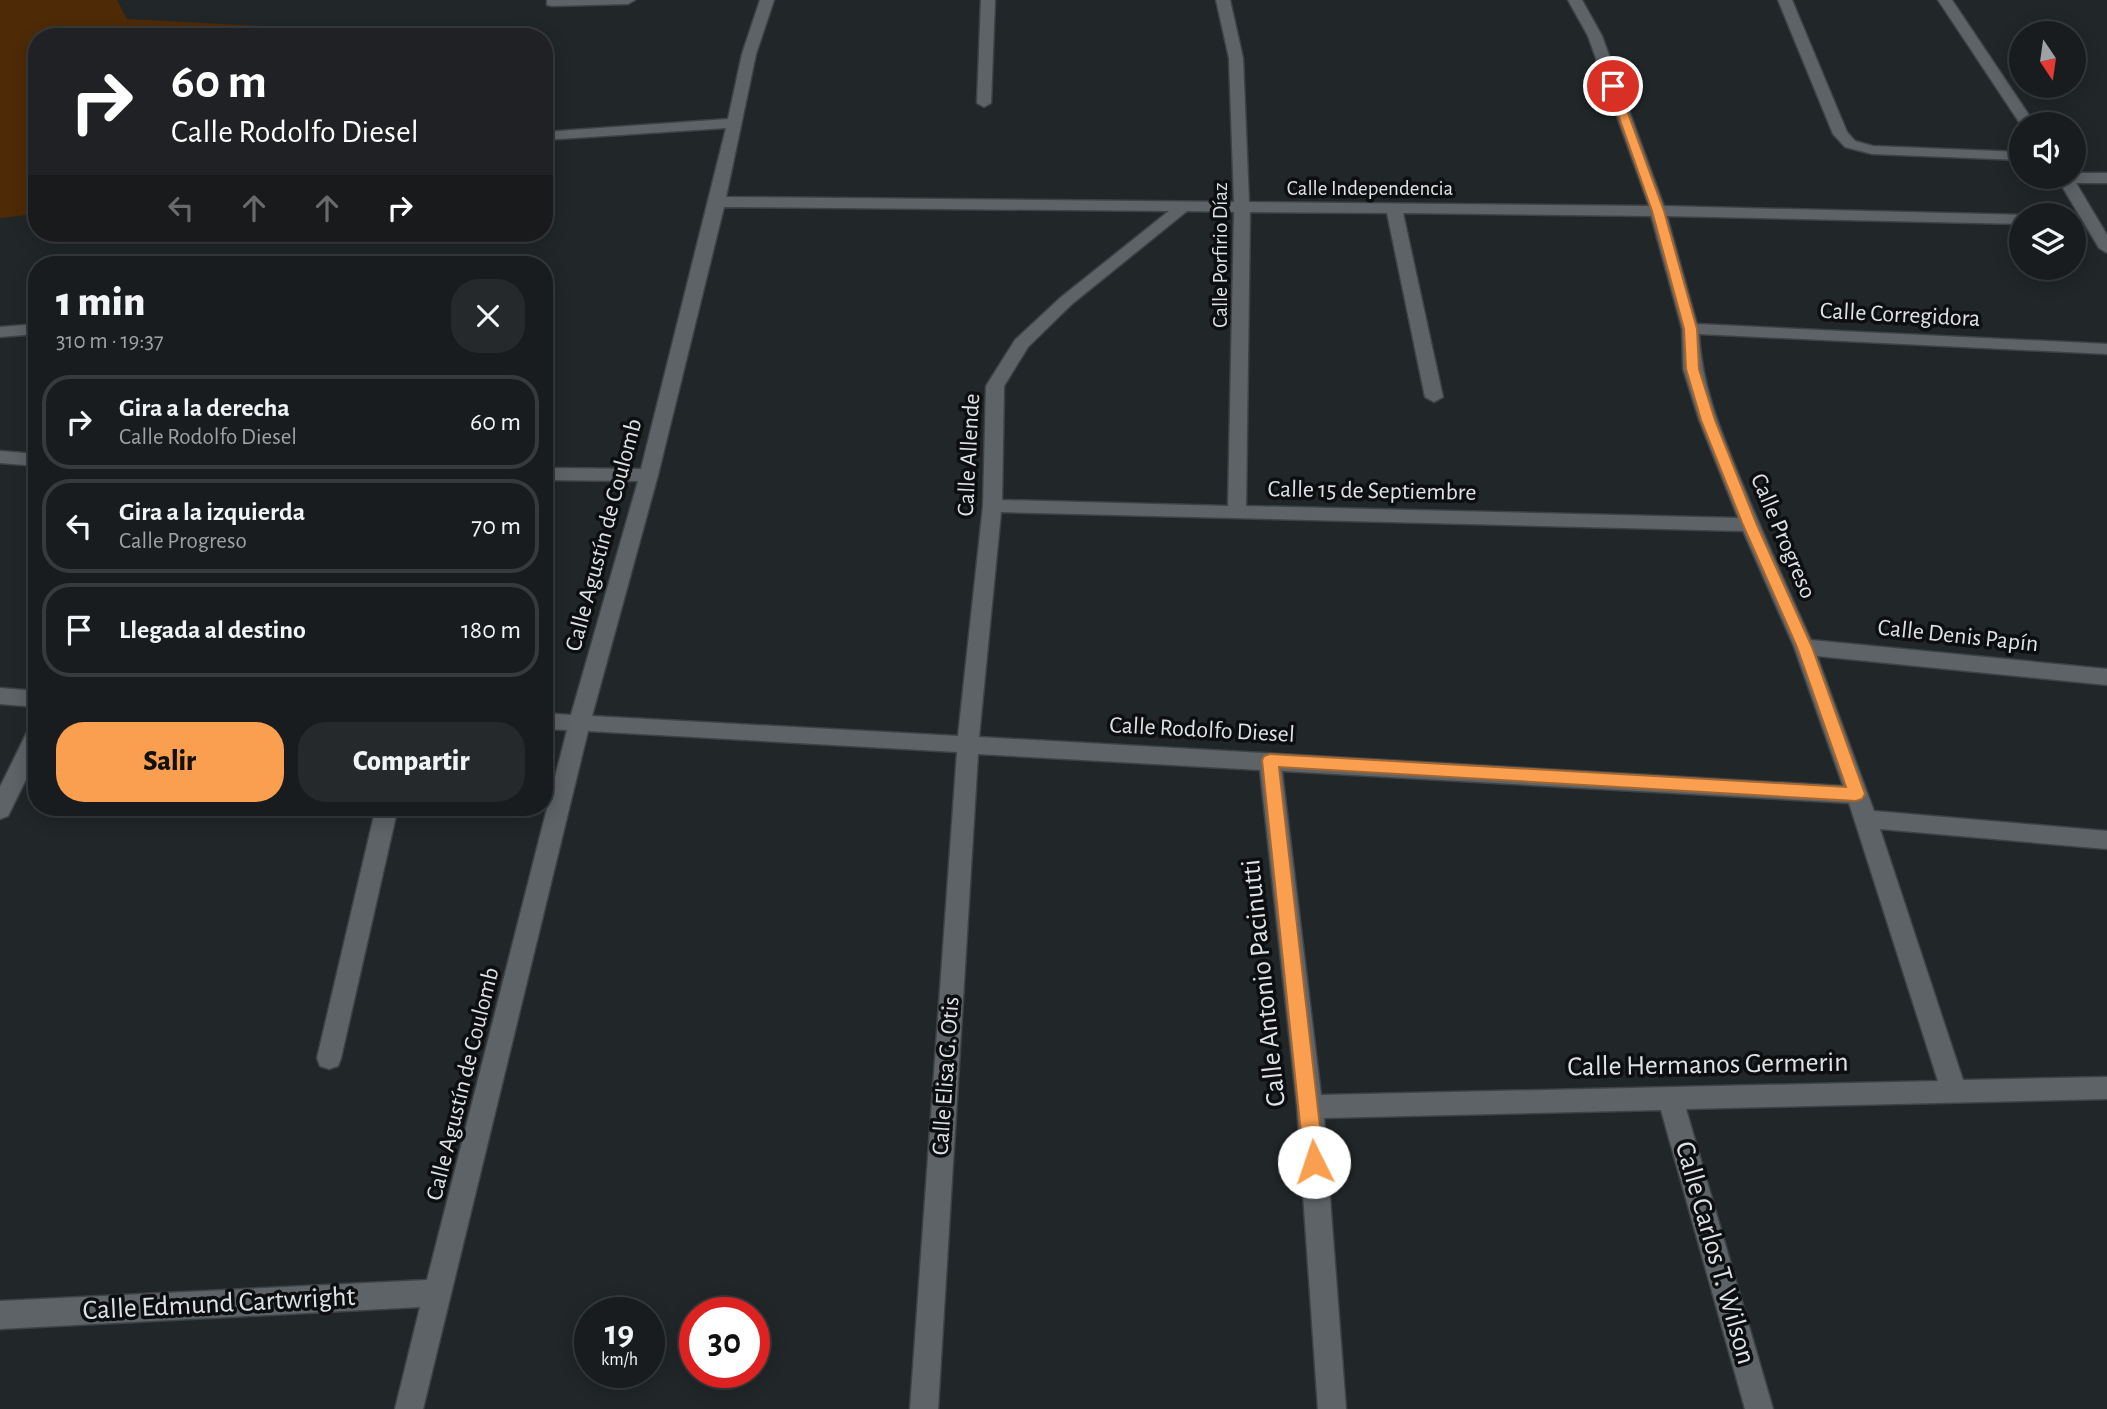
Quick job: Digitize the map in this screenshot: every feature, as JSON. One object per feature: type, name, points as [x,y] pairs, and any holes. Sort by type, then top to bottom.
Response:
[{"type":"street","points":[[551,2],[628,0]]},
{"type":"street","name":"Calle Agustín de Coulomb","points":[[409,1409],[579,721],[649,475],[718,202],[749,54],[767,0]]},
{"type":"street","points":[[984,103],[988,0]]},
{"type":"street","name":"Calle Porfirio Díaz","points":[[1223,0],[1236,58],[1242,208],[1237,512]]},
{"type":"street","name":"Calle Progreso","points":[[1575,0],[1595,36],[1658,211],[1690,329],[1692,369],[1708,420],[1750,525],[1804,647],[1866,819],[1954,1091]]},
{"type":"street","points":[[1785,0],[1840,134],[1850,144],[1872,150],[2009,156]]},
{"type":"street","points":[[1945,0],[2020,112]]},
{"type":"street","points":[[553,135],[734,123]]},
{"type":"street","points":[[2086,178],[2107,178]]},
{"type":"street","name":"Calle Independencia","points":[[718,202],[1658,211],[2009,219]]},
{"type":"street","name":"Calle Allende","points":[[968,744],[992,506],[995,386],[1021,344],[1066,301],[1183,207]]},
{"type":"street","points":[[1395,209],[1434,397]]},
{"type":"street","points":[[2086,225],[2107,248]]},
{"type":"street","name":"Calle Corregidora","points":[[1690,329],[2107,349]]},
{"type":"street","points":[[0,332],[28,330]]},
{"type":"street","points":[[0,457],[28,459]]},
{"type":"street","points":[[553,474],[649,475]]},
{"type":"street","name":"Calle 15 de Septiembre","points":[[992,506],[1750,525]]},
{"type":"street","name":"Calle Denis Papín","points":[[1804,647],[2107,677]]},
{"type":"street","points":[[0,696],[28,698]]},
{"type":"street","name":"Calle Rodolfo Diesel","points":[[553,720],[1856,794]]},
{"type":"street","name":"Calle Elisa G. Otis","points":[[925,1409],[968,744]]},
{"type":"street","points":[[0,810],[28,752]]},
{"type":"street","name":"Calle Antonio Pacinutti","points":[[1270,760],[1310,1107],[1332,1409]]},
{"type":"street","points":[[330,1058],[385,816]]},
{"type":"street","points":[[1866,819],[2107,840]]},
{"type":"street","name":"Calle Hermanos Germerin","points":[[1310,1107],[2107,1088]]},
{"type":"street","name":"Calle Carlos T. Wilson","points":[[1670,1098],[1759,1409]]},
{"type":"street","name":"Calle Edmund Cartwright","points":[[0,1315],[438,1293]]},
{"type":"shaded area","points":[[0,0],[117,0],[127,19],[300,28],[28,28],[28,215],[0,218]]},
{"type":"route","points":[[1314,1162],[1270,760],[1856,794],[1804,647],[1750,525],[1708,420],[1692,369],[1690,329],[1658,211],[1613,86]]}]
